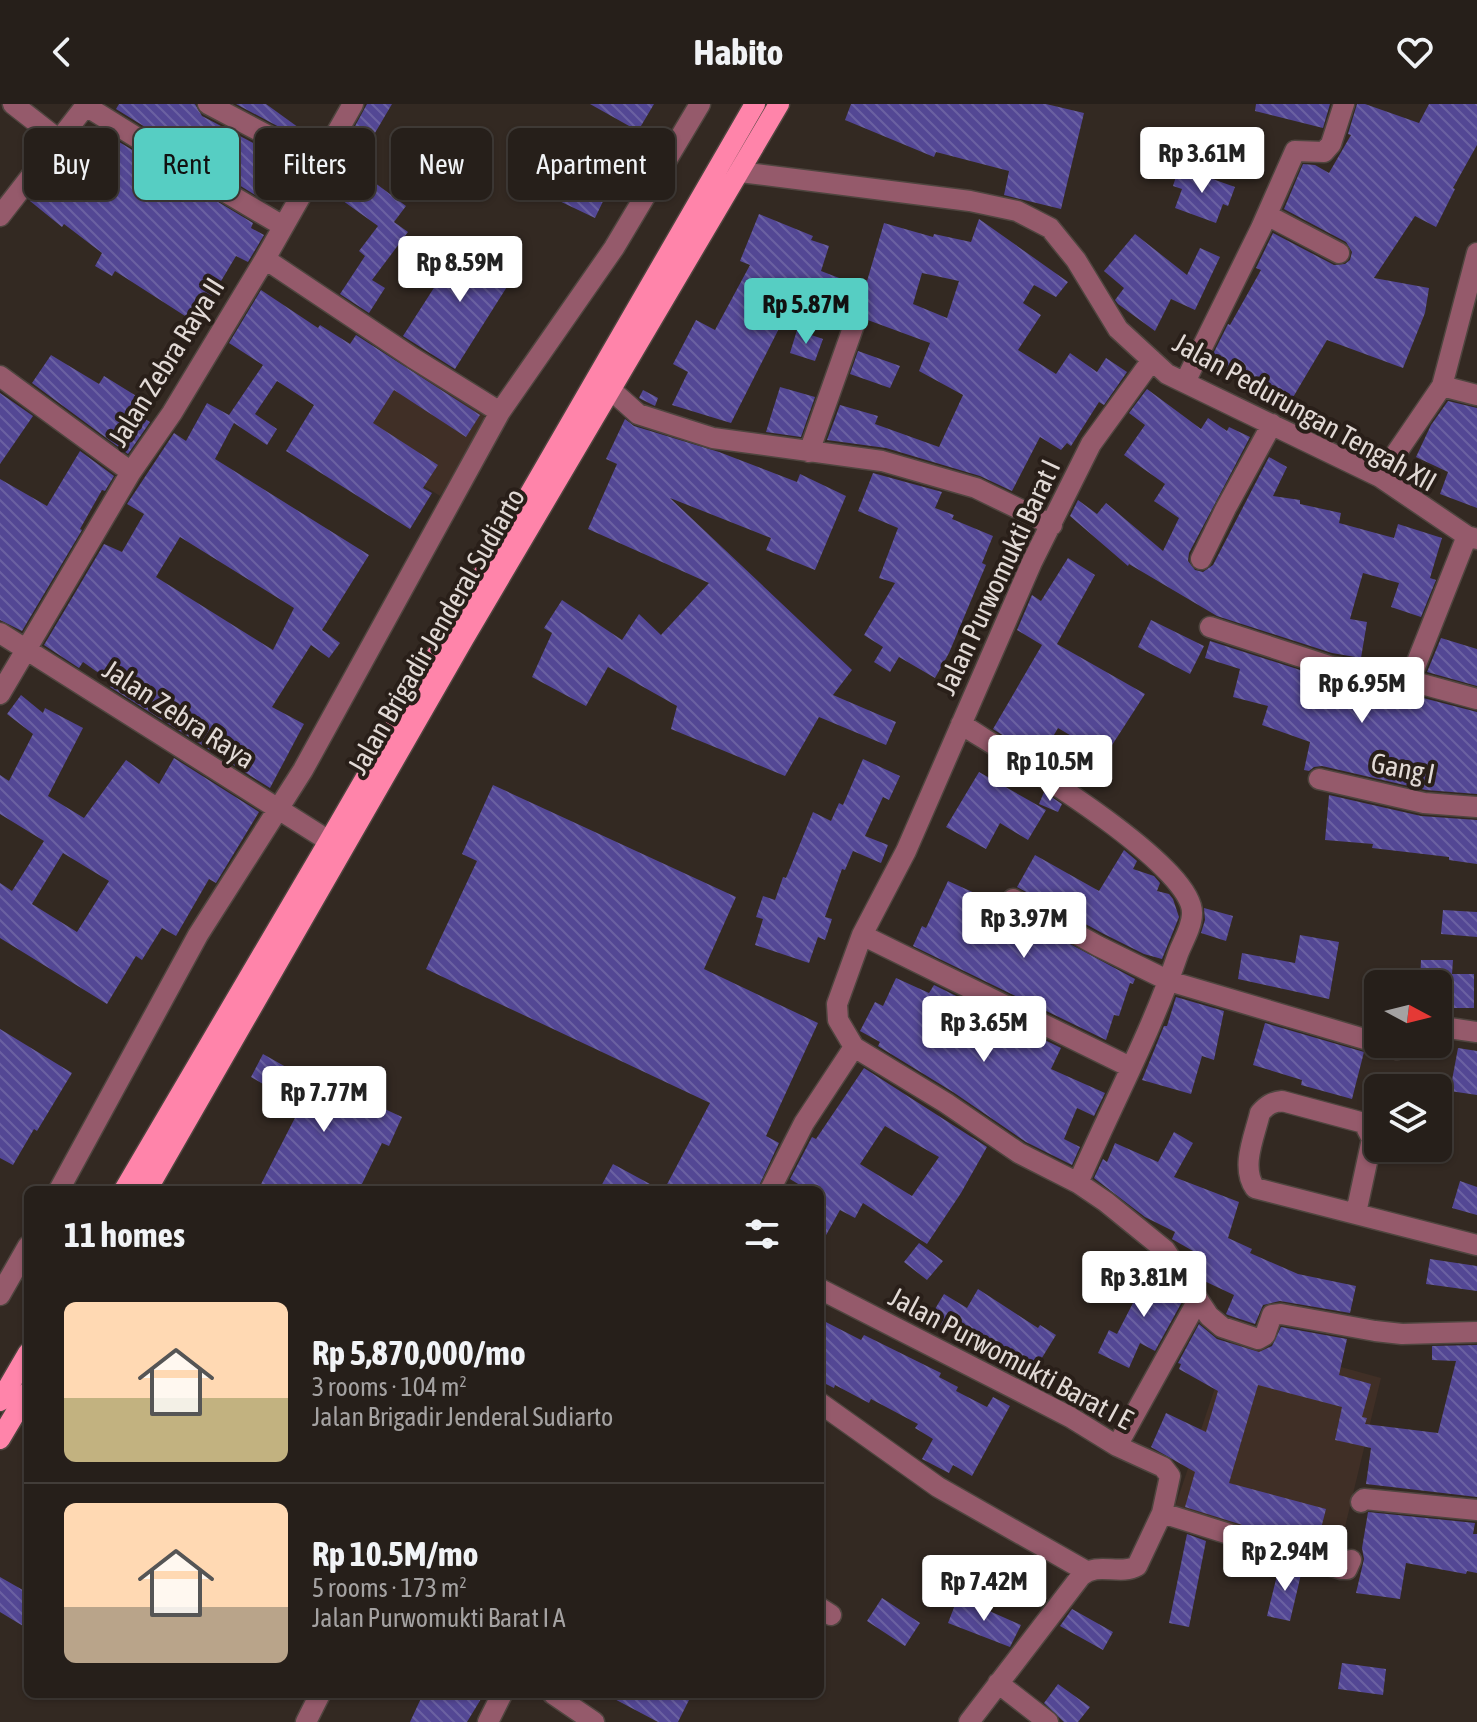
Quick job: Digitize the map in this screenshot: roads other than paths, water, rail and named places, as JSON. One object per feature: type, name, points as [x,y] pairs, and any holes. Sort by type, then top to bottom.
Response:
[{"type":"main road","name":"Jalan Brigadir Jenderal Sudiarto","points":[[149,1186],[755,104]]},
{"type":"main road","name":"Jalan Brigadir Jenderal Sudiarto","points":[[126,1186],[329,841],[502,555],[610,389],[779,104]]},
{"type":"main road","points":[[0,1401],[24,1360]]},
{"type":"main road","points":[[0,1439],[24,1399]]},
{"type":"street","points":[[13,104],[44,128]]},
{"type":"street","points":[[208,104],[255,129]]},
{"type":"street","name":"Jalan Zebra Raya II","points":[[340,128],[353,104]]},
{"type":"street","points":[[61,1186],[198,935],[303,770],[500,412],[614,248],[700,104]]},
{"type":"street","points":[[1185,382],[1295,151],[1324,152],[1331,144],[1344,104]]},
{"type":"street","points":[[69,128],[87,105],[283,226]]},
{"type":"street","name":"Jalan Pedurungan Tengah XII","points":[[740,172],[970,201],[1017,211],[1050,228],[1076,260],[1118,329],[1167,374],[1380,477],[1472,537]]},
{"type":"street","points":[[0,216],[24,185]]},
{"type":"street","name":"Jalan Zebra Raya II","points":[[0,694],[131,472],[172,413],[298,200]]},
{"type":"street","points":[[1267,215],[1339,253]]},
{"type":"street","points":[[1380,477],[1442,386],[1477,253]]},
{"type":"street","points":[[265,259],[500,412]]},
{"type":"street","points":[[809,452],[854,325]]},
{"type":"street","name":"Jalan Purwomukti Barat I","points":[[854,1047],[838,1020],[837,1004],[862,935],[906,851],[1025,576],[1091,444],[1152,360]]},
{"type":"street","points":[[0,376],[131,472]]},
{"type":"street","points":[[1442,386],[1477,395]]},
{"type":"street","points":[[610,389],[638,414],[713,438],[882,461],[963,484],[1052,525]]},
{"type":"street","points":[[1201,559],[1272,424]]},
{"type":"street","points":[[1407,680],[1472,537]]},
{"type":"street","points":[[1210,627],[1329,666],[1407,680],[1477,699]]},
{"type":"street","name":"Jalan Zebra Raya","points":[[0,633],[329,841]]},
{"type":"street","points":[[961,724],[1121,830],[1159,860],[1189,901],[1192,914],[1169,981],[1078,1183]]},
{"type":"street","name":"Gang I","points":[[1319,779],[1424,803],[1477,807]]},
{"type":"street","points":[[1013,899],[1169,981],[1364,1039]]},
{"type":"street","points":[[862,935],[1130,1067]]},
{"type":"street","points":[[1452,1028],[1477,1032]]},
{"type":"street","points":[[772,1186],[804,1123],[854,1047],[946,1103],[1019,1153],[1078,1183],[1165,1250],[1209,1316],[1235,1333],[1253,1339],[1262,1338],[1270,1318],[1276,1314],[1402,1334],[1477,1332]]},
{"type":"street","points":[[1356,1213],[1372,1139],[1369,1129],[1356,1119],[1282,1101],[1266,1107],[1260,1113],[1247,1171],[1255,1188],[1477,1245]]},
{"type":"street","points":[[0,1295],[24,1253]]},
{"type":"street","name":"Jalan Purwomukti Barat I E","points":[[824,1291],[1070,1417],[1117,1446],[1163,1467],[1169,1473],[1170,1480],[1162,1513]]},
{"type":"street","points":[[1117,1446],[1198,1300]]},
{"type":"street","points":[[824,1406],[938,1487],[1086,1571]]},
{"type":"street","points":[[1361,1502],[1364,1499],[1477,1510]]},
{"type":"street","points":[[969,1722],[1086,1571],[1133,1569],[1144,1554],[1162,1513],[1345,1570],[1351,1560]]},
{"type":"street","points":[[998,1683],[1048,1722]]},
{"type":"street","points":[[306,1722],[318,1698]]},
{"type":"street","points":[[488,1722],[500,1698]]},
{"type":"street","points":[[559,1698],[594,1722]]}]
